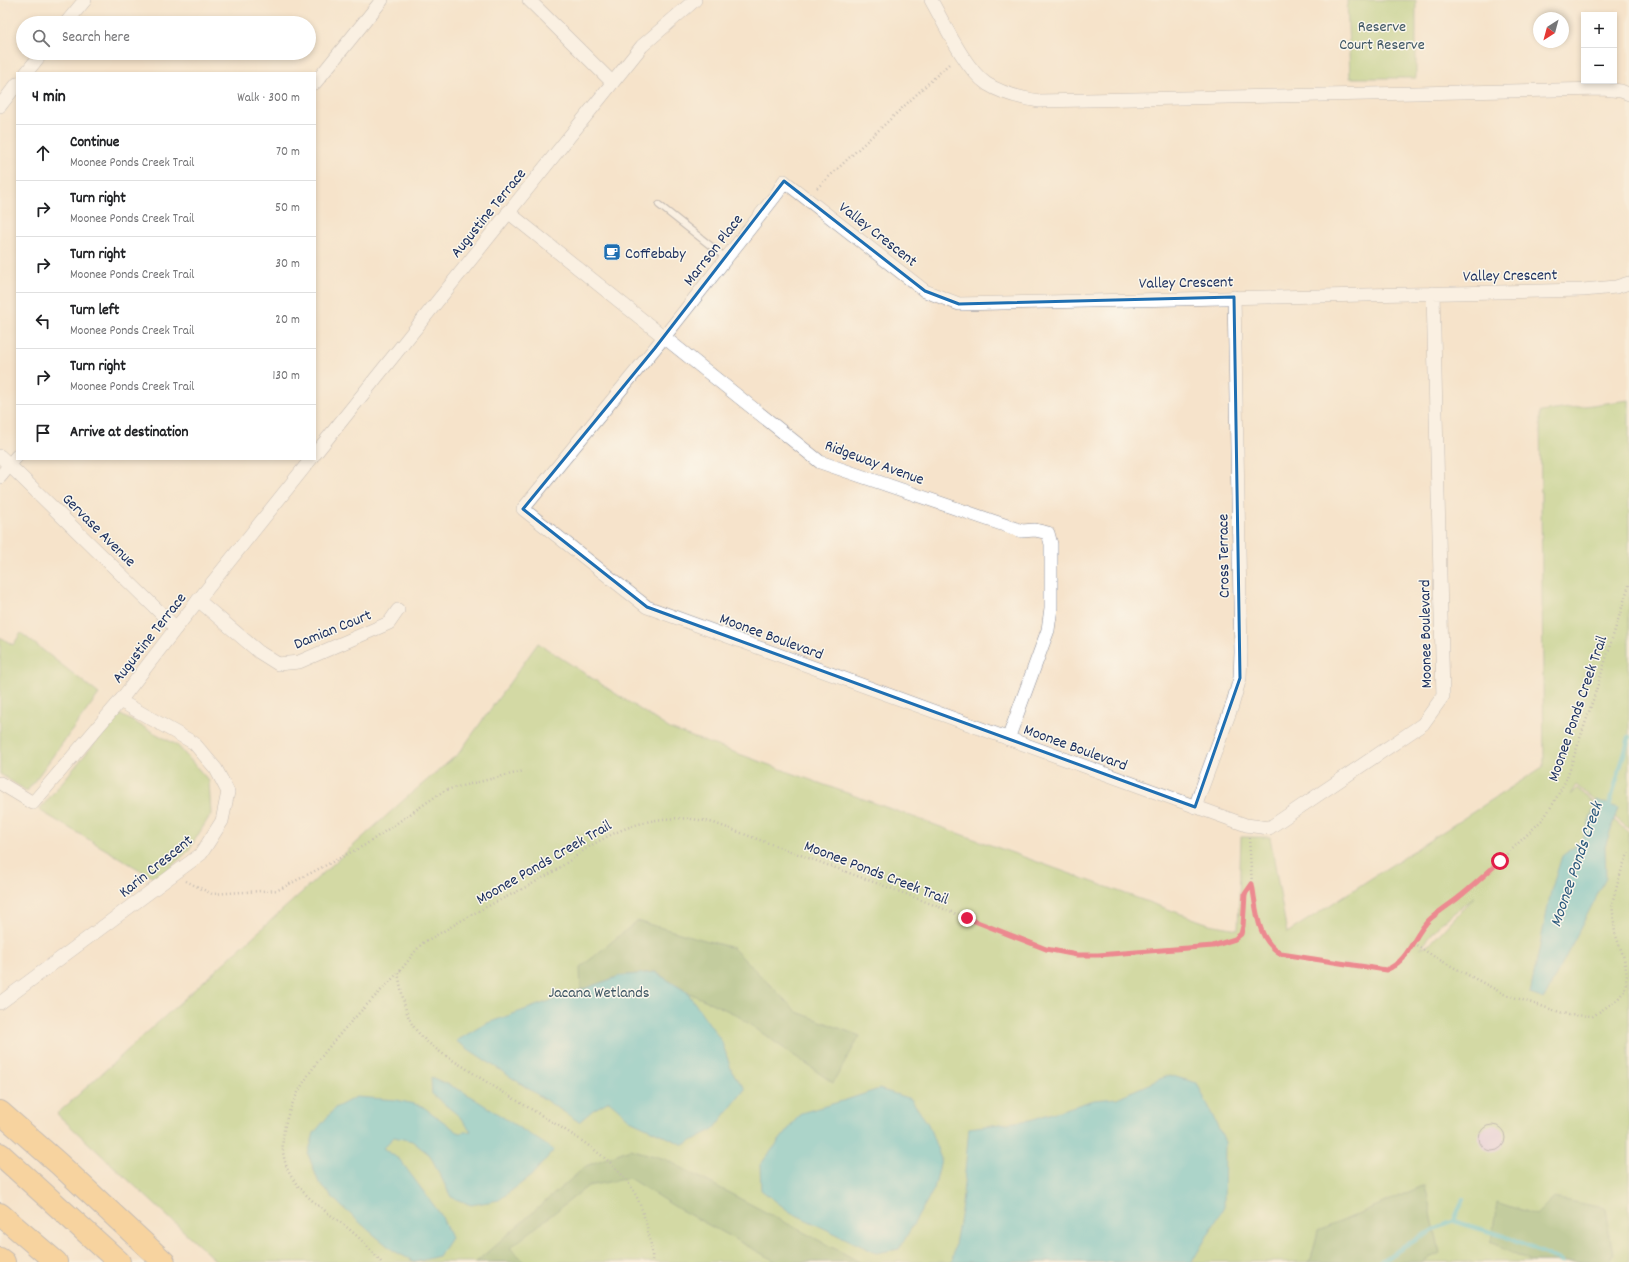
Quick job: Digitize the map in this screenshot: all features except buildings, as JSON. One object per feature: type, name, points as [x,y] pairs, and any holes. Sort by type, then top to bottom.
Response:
[{"type":"highway","points":[[0,1112],[59,1164],[164,1262]]},
{"type":"highway","points":[[0,1154],[120,1262]]},
{"type":"highway","points":[[0,1214],[56,1262]]},
{"type":"highway","points":[[0,1259],[4,1262]]},
{"type":"street","points":[[71,16],[84,0]]},
{"type":"street","points":[[316,82],[382,0]]},
{"type":"street","points":[[529,0],[612,82]]},
{"type":"street","name":"Augustine Terrace","points":[[316,453],[642,46],[696,0]]},
{"type":"street","points":[[931,0],[968,65],[986,83],[1014,97],[1039,101],[1603,89],[1621,91],[1629,94]]},
{"type":"street","points":[[27,72],[36,60]]},
{"type":"street","points":[[0,106],[16,85]]},
{"type":"street","name":"Marrson Place","points":[[664,337],[778,192],[784,181]]},
{"type":"street","name":"Valley Crescent","points":[[784,181],[925,291],[959,304],[1583,290],[1616,288],[1629,283]]},
{"type":"street","name":"Ridgeway Avenue","points":[[508,212],[820,462],[1022,531],[1036,530],[1048,533],[1051,544],[1052,566],[1051,608],[1048,630],[1008,739]]},
{"type":"street","name":"Moonee Boulevard","points":[[664,337],[523,509],[647,607],[1195,807],[1246,825],[1269,828],[1423,724],[1443,696],[1433,293]]},
{"type":"street","name":"Cross Terrace","points":[[1195,807],[1232,706],[1240,678],[1241,652],[1234,297]]},
{"type":"street","name":"Gervase Avenue","points":[[0,456],[13,460],[176,628]]},
{"type":"street","points":[[0,477],[13,460]]},
{"type":"street","name":"Augustine Terrace","points":[[0,783],[33,803],[120,701],[198,600],[310,460]]},
{"type":"street","name":"Damian Court","points":[[198,600],[259,652],[278,664],[299,662],[389,623],[398,610]]},
{"type":"street","name":"Karin Crescent","points":[[0,1003],[201,854],[222,821],[228,792],[216,769],[194,743],[120,701]]},
{"type":"lane","points":[[659,205],[726,258]]},
{"type":"path","points":[[817,188],[950,62]]},
{"type":"path","name":"Moonee Ponds Creek Trail","points":[[1252,884],[1260,930],[1272,948],[1281,954],[1386,970],[1396,966],[1423,927],[1500,861],[1543,819],[1553,804],[1566,780],[1629,585]]},
{"type":"path","points":[[173,875],[212,894],[278,890],[365,845],[445,790],[524,771]]},
{"type":"path","name":"Moonee Ponds Creek Trail","points":[[381,1262],[370,1248],[351,1230],[304,1193],[295,1182],[284,1161],[284,1132],[287,1116],[307,1077],[346,1026],[398,973],[424,942],[494,903],[545,877],[603,839],[618,831],[659,819],[697,819],[714,823],[906,894],[1046,949],[1077,955],[1098,955],[1213,946],[1235,939],[1241,934],[1245,894],[1252,884]]},
{"type":"path","points":[[1250,843],[1252,884]]},
{"type":"path","points":[[1413,942],[1438,959],[1504,994],[1569,1015],[1593,1016],[1617,1000],[1625,990],[1627,975],[1624,958],[1615,933],[1612,904],[1623,865],[1629,852]]},
{"type":"path","points":[[398,973],[410,1020],[422,1038],[436,1049],[497,1089],[532,1109],[602,1155],[617,1169],[630,1185],[640,1204],[649,1232],[652,1262]]},
{"type":"highlighted area","points":[[784,181],[925,291],[959,304],[1234,297],[1240,678],[1195,807],[647,607],[523,509],[655,348]]},
{"type":"green space","name":"Reserve Court Reserve","points":[[1347,0],[1416,0],[1416,78],[1350,78]]},
{"type":"green space","name":"Jacana Wetlands","points":[[1629,400],[1629,829],[1576,785],[1570,795],[1577,788],[1629,833],[1629,1262],[217,1262],[57,1114],[406,798],[459,753],[538,643],[670,729],[1209,924],[1238,929],[1241,837],[1270,837],[1287,933],[1544,766],[1540,412]],"holes":[[[1474,897],[1430,944],[1420,948],[1440,924]],[[1343,964],[1365,967],[1366,967],[1355,971]]]},
{"type":"green space","points":[[21,633],[99,694],[27,791],[0,774],[0,637],[13,645]]},
{"type":"green space","points":[[119,714],[177,745],[209,781],[211,814],[188,851],[157,880],[39,810]]},
{"type":"green space","points":[[637,921],[733,948],[797,1012],[860,1036],[833,1083],[735,1014],[687,992],[655,972],[620,976],[581,990],[580,968]]},
{"type":"green space","points":[[630,1149],[665,1159],[860,1262],[777,1262],[677,1208],[629,1178],[588,1186],[510,1248],[525,1262],[476,1262],[586,1166]]},
{"type":"green space","points":[[1425,1185],[1440,1253],[1421,1262],[1307,1262],[1311,1259],[1318,1231]]},
{"type":"green space","points":[[1553,1198],[1605,1208],[1613,1255],[1608,1262],[1532,1262],[1491,1242],[1497,1202],[1536,1215]]},
{"type":"water","points":[[1597,800],[1618,808],[1605,847],[1606,878],[1544,999],[1530,994],[1551,891],[1562,856],[1582,841]]},
{"type":"water","points":[[655,972],[687,992],[722,1042],[732,1072],[745,1089],[714,1129],[684,1145],[632,1121],[609,1101],[593,1110],[579,1122],[456,1041],[485,1024],[620,976]]},
{"type":"water","points":[[1169,1075],[1197,1083],[1225,1142],[1224,1207],[1192,1262],[952,1262],[962,1205],[969,1128],[1030,1120],[1094,1100],[1117,1098]]},
{"type":"water","points":[[431,1077],[462,1091],[554,1150],[531,1176],[499,1200],[471,1205],[451,1197],[430,1155],[412,1141],[394,1137],[383,1148],[400,1160],[441,1215],[451,1238],[439,1256],[415,1262],[394,1251],[341,1206],[319,1183],[308,1154],[314,1133],[335,1108],[356,1097],[397,1100],[422,1106],[459,1133],[471,1131],[459,1116],[432,1094]]},
{"type":"water","points":[[879,1089],[911,1099],[928,1124],[941,1159],[934,1189],[899,1249],[876,1253],[790,1212],[761,1190],[760,1165],[801,1113]]},
{"type":"waterway","name":"Moonee Ponds Creek","points":[[1608,810],[1629,737]]},
{"type":"waterway","name":"Moonee Ponds Creek","points":[[1379,1262],[1434,1229],[1454,1221],[1463,1199]]},
{"type":"waterway","points":[[1454,1221],[1504,1236],[1561,1262]]},
{"type":"place","name":"Coffebaby","points":[[612,252]]},
{"type":"route","points":[[967,918],[1046,949],[1077,955],[1098,955],[1213,946],[1235,939],[1241,934],[1245,894],[1252,884],[1260,930],[1272,948],[1281,954],[1378,970],[1386,970],[1396,966],[1403,959],[1423,927],[1430,920],[1470,888],[1500,861]]}]
